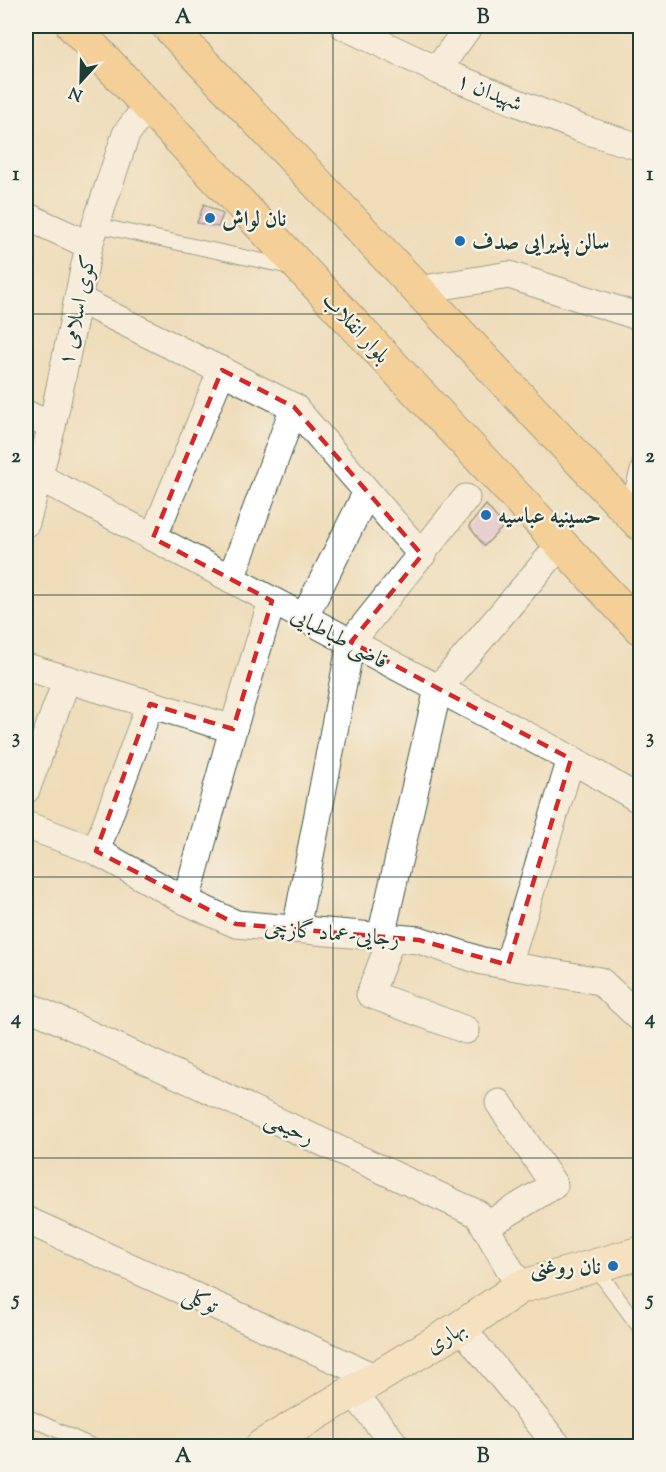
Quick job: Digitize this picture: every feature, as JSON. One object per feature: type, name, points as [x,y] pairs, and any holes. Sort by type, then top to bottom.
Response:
[{"type":"main road","name":"بلوار انقلاب","points":[[74,26],[640,628]]},
{"type":"main road","points":[[168,26],[634,517]]},
{"type":"street","points":[[437,70],[469,26]]},
{"type":"street","name":"شهیدان ۱","points":[[350,27],[437,70],[582,129],[640,147]]},
{"type":"street","name":"کوی اسلامی ۱","points":[[26,523],[52,426],[93,235],[126,134],[148,105]]},
{"type":"street","points":[[26,216],[93,235]]},
{"type":"street","points":[[418,290],[509,274],[640,317]]},
{"type":"street","points":[[78,298],[294,407],[422,555]]},
{"type":"street","points":[[153,538],[222,370]]},
{"type":"street","points":[[231,579],[294,407]]},
{"type":"street","points":[[26,414],[52,426]]},
{"type":"street","name":"قاضی طباطبایی","points":[[39,477],[570,759],[640,800]]},
{"type":"street","points":[[304,618],[367,492]]},
{"type":"street","points":[[297,929],[351,642],[466,498]]},
{"type":"street","points":[[466,1030],[370,994],[387,937],[438,689],[561,544]]},
{"type":"street","points":[[186,901],[232,729],[272,601]]},
{"type":"street","points":[[26,667],[232,729]]},
{"type":"street","points":[[26,790],[67,679]]},
{"type":"street","points":[[96,851],[150,704]]},
{"type":"street","points":[[508,965],[570,759]]},
{"type":"street","name":"رجایی-عماد گازچی","points":[[26,825],[96,851],[186,901],[236,924],[419,940],[482,961],[600,981],[640,1018]]},
{"type":"street","name":"رحیمی","points":[[26,1005],[478,1214],[520,1287]]},
{"type":"street","points":[[486,1226],[554,1185],[499,1103]]},
{"type":"street","name":"توکلی","points":[[26,1220],[364,1385]]},
{"type":"street","name":"بهاری","points":[[262,1446],[461,1327],[520,1287],[640,1253]]},
{"type":"street","points":[[461,1327],[558,1446]]},
{"type":"street","points":[[364,1385],[396,1446]]},
{"type":"lane","points":[[93,235],[304,270]]},
{"type":"lane","points":[[634,517],[640,462]]},
{"type":"lane","points":[[595,1266],[640,1328]]},
{"type":"lane","points":[[26,1416],[92,1446]]},
{"type":"highlighted area","points":[[222,370],[294,407],[422,555],[351,642],[571,759],[508,965],[419,940],[236,924],[96,851],[150,704],[233,729],[272,601],[153,538]]},
{"type":"building","name":"نان لواش","points":[[204,204],[223,214],[218,227],[197,223]]},
{"type":"building","name":"حسینیه عباسیه","points":[[486,505],[504,526],[484,546],[469,526]]},
{"type":"place","name":"نان لواش","points":[[210,218]]},
{"type":"place","name":"سالن پذیرایی صدف","points":[[460,241]]},
{"type":"place","name":"حسینیه عباسیه","points":[[486,515]]},
{"type":"place","name":"نان روغنی","points":[[613,1266]]}]
